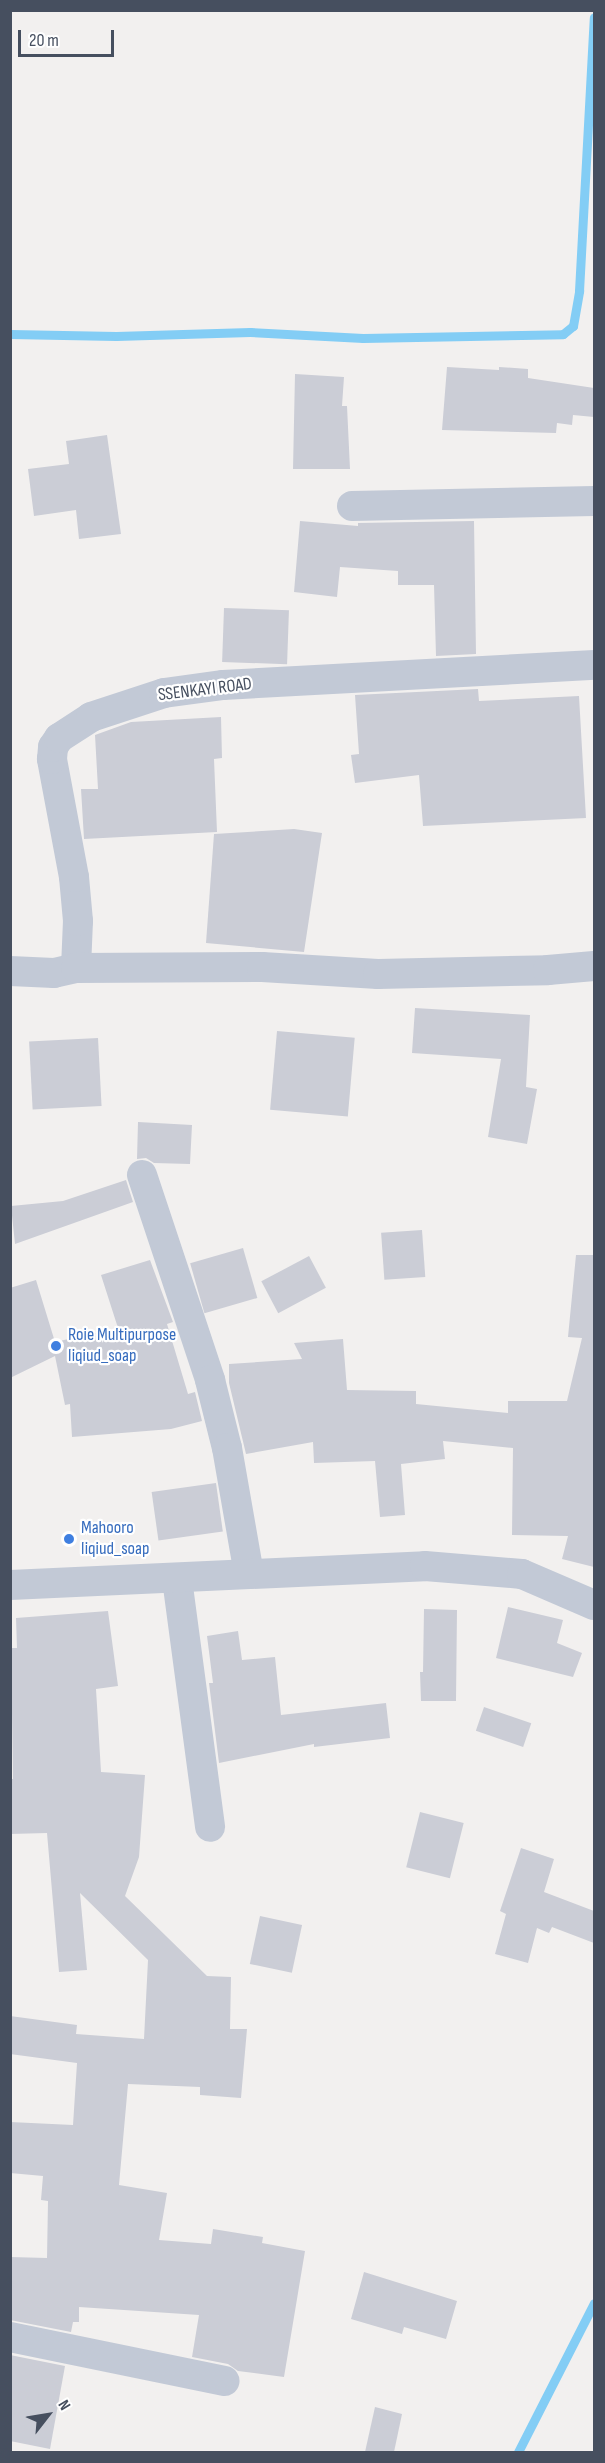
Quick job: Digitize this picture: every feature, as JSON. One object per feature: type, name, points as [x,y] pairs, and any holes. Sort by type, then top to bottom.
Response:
[{"type":"street","points":[[352,506],[594,501]]},
{"type":"street","name":"SSENKAYI ROAD","points":[[76,968],[78,921],[74,877],[52,759],[53,747],[59,738],[91,717],[164,693],[224,685],[594,665]]},
{"type":"street","points":[[10,971],[54,973],[76,968],[262,967],[378,974],[548,970],[594,966]]},
{"type":"street","points":[[142,1175],[210,1380],[227,1448],[249,1574]]},
{"type":"street","points":[[10,1585],[425,1566],[522,1574],[594,1605]]},
{"type":"street","points":[[177,1579],[210,1827]]},
{"type":"street","points":[[10,2337],[225,2381]]},
{"type":"building","points":[[447,367],[528,369],[528,378],[594,388],[594,417],[573,415],[572,425],[557,423],[556,433],[442,430]]},
{"type":"building","points":[[295,374],[344,377],[342,406],[347,406],[350,469],[293,469]]},
{"type":"building","points":[[107,435],[121,534],[79,539],[76,510],[34,516],[28,469],[69,464],[66,441]]},
{"type":"building","points":[[300,521],[358,526],[358,523],[474,521],[476,654],[436,656],[434,585],[398,585],[398,571],[340,567],[337,597],[294,592]]},
{"type":"building","points":[[224,608],[289,610],[287,664],[222,662]]},
{"type":"building","points":[[478,689],[479,701],[579,696],[586,818],[423,826],[419,775],[355,783],[351,755],[359,754],[355,695]]},
{"type":"building","points":[[221,717],[222,758],[214,759],[217,832],[84,839],[81,789],[98,789],[95,735],[131,722]]},
{"type":"building","points":[[294,829],[322,833],[304,952],[206,943],[214,834]]},
{"type":"building","points":[[415,1008],[530,1015],[526,1087],[537,1089],[527,1144],[488,1137],[501,1059],[412,1053]]},
{"type":"building","points":[[277,1031],[355,1038],[348,1116],[270,1110]]},
{"type":"building","points":[[98,1038],[102,1106],[33,1110],[29,1042]]},
{"type":"building","points":[[138,1122],[192,1125],[190,1164],[154,1163],[146,1158],[137,1159]]},
{"type":"building","points":[[126,1180],[133,1202],[15,1244],[11,1206],[63,1201]]},
{"type":"building","points":[[422,1230],[425,1277],[384,1280],[381,1233]]},
{"type":"building","points":[[243,1248],[257,1298],[204,1313],[190,1263]]},
{"type":"building","points":[[576,1255],[594,1255],[594,1567],[562,1559],[568,1536],[512,1535],[513,1448],[443,1441],[445,1459],[401,1464],[405,1515],[380,1517],[375,1461],[314,1463],[313,1442],[246,1454],[229,1383],[229,1364],[302,1359],[294,1343],[343,1339],[347,1390],[416,1391],[416,1404],[508,1413],[508,1401],[567,1401],[582,1338],[568,1337]]},
{"type":"building","points":[[309,1256],[326,1288],[278,1313],[261,1281]]},
{"type":"building","points":[[150,1260],[173,1322],[167,1324],[188,1394],[195,1392],[202,1421],[171,1429],[72,1437],[70,1404],[65,1405],[55,1356],[10,1378],[10,1288],[36,1280],[55,1342],[118,1328],[101,1275]]},
{"type":"building","points":[[216,1483],[223,1532],[158,1541],[152,1492]]},
{"type":"building","points":[[508,1607],[563,1620],[557,1643],[582,1653],[573,1677],[496,1658]]},
{"type":"building","points":[[424,1609],[457,1610],[456,1701],[421,1701],[420,1672],[423,1672]]},
{"type":"building","points":[[108,1611],[118,1686],[96,1689],[101,1772],[145,1775],[139,1857],[125,1896],[207,1976],[231,1977],[230,2029],[247,2029],[241,2098],[200,2095],[200,2087],[128,2084],[119,2185],[167,2193],[159,2240],[211,2244],[213,2229],[263,2237],[262,2243],[305,2251],[284,2377],[238,2371],[228,2364],[192,2357],[199,2315],[79,2307],[79,2322],[73,2322],[71,2332],[10,2320],[10,2257],[47,2258],[48,2201],[41,2200],[43,2176],[10,2173],[10,2122],[73,2125],[77,2063],[10,2054],[10,2016],[77,2025],[76,2034],[144,2039],[148,1960],[80,1893],[87,1970],[59,1972],[47,1833],[10,1834],[10,1779],[13,1779],[11,1648],[17,1648],[16,1618]]},
{"type":"building","points":[[238,1631],[242,1660],[275,1657],[281,1715],[386,1703],[390,1738],[314,1747],[314,1744],[219,1763],[209,1683],[213,1683],[207,1636]]},
{"type":"building","points":[[484,1707],[531,1723],[523,1747],[476,1731]]},
{"type":"building","points":[[420,1812],[464,1823],[450,1878],[406,1867]]},
{"type":"building","points":[[521,1848],[554,1859],[544,1892],[594,1911],[594,1943],[552,1927],[549,1933],[537,1928],[528,1963],[495,1954],[506,1914],[500,1911]]},
{"type":"building","points":[[260,1916],[302,1925],[292,1973],[250,1964]]},
{"type":"building","points":[[364,2272],[457,2301],[446,2339],[404,2327],[402,2334],[351,2319]]},
{"type":"building","points":[[10,2355],[65,2366],[50,2449],[10,2441]]},
{"type":"building","points":[[375,2407],[402,2414],[394,2452],[365,2452]]},
{"type":"waterway","points":[[10,334],[116,336],[250,332],[363,338],[563,334],[573,326],[579,291],[594,17]]},
{"type":"waterway","points":[[518,2452],[594,2303]]},
{"type":"place","name":"Roie Multipurpose liqiud_soap","points":[[56,1346]]},
{"type":"place","name":"Mahooro liqiud_soap","points":[[69,1539]]}]
